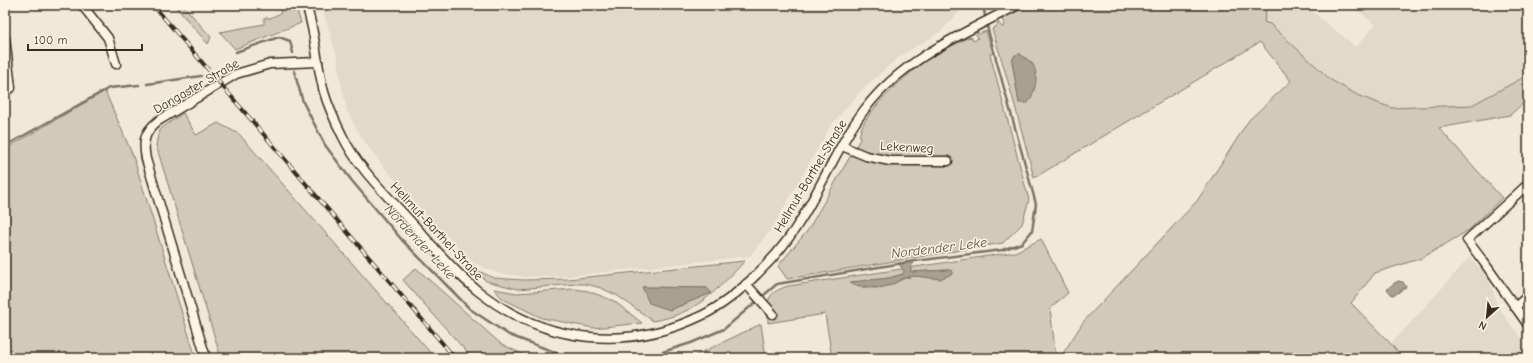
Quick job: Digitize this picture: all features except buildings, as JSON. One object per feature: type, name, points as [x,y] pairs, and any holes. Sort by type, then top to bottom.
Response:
[{"type":"street","points":[[82,5],[108,38],[116,64]]},
{"type":"street","points":[[306,5],[311,20],[318,62]]},
{"type":"street","name":"Hellmut-Barthel-Straße","points":[[318,62],[324,93],[339,129],[352,152],[366,172],[446,260],[477,290],[517,316],[539,326],[562,333],[585,337],[634,337],[666,330],[704,314],[727,300],[746,284],[763,268],[791,234],[803,216],[864,110],[878,93],[910,66],[930,53],[1018,5]]},
{"type":"street","points":[[5,38],[11,88]]},
{"type":"street","name":"Dangaster Straße","points":[[206,358],[146,159],[144,146],[145,135],[151,126],[158,121],[236,74],[270,64],[284,62],[318,62]]},
{"type":"street","name":"Lekenweg","points":[[842,146],[866,156],[890,161],[948,161]]},
{"type":"street","points":[[1528,184],[1467,240],[1528,325]]},
{"type":"street","points":[[746,284],[773,314]]},
{"type":"street","points":[[1515,307],[1528,296]]},
{"type":"shaded area","points":[[174,5],[183,5],[211,37],[208,44]]},
{"type":"shaded area","points":[[278,5],[295,5],[301,23],[235,49],[220,32],[264,24],[264,18],[270,18],[281,13]]},
{"type":"shaded area","points":[[321,5],[966,5],[941,31],[896,59],[860,92],[831,125],[773,227],[750,256],[569,276],[525,277],[497,273],[474,263],[428,217],[385,168],[363,140],[347,111],[337,56]]},
{"type":"shaded area","points":[[1028,5],[1267,5],[1264,22],[1270,24],[1331,80],[1359,96],[1392,108],[1472,105],[1528,75],[1528,99],[1510,115],[1439,128],[1502,198],[1469,230],[1422,258],[1375,273],[1351,303],[1391,344],[1402,358],[1060,358],[1084,321],[1197,201],[1249,120],[1291,81],[1260,42],[1034,178],[1009,84],[992,29],[997,26],[998,22],[1002,27],[1004,27],[1005,23],[1002,18]],"holes":[[[1020,54],[1033,64],[1019,103],[1012,61],[1015,55]]]},
{"type":"shaded area","points":[[1267,5],[1304,5],[1356,47],[1375,25],[1352,5],[1528,5],[1528,75],[1472,105],[1392,108],[1358,96],[1331,80],[1270,24],[1264,22]]},
{"type":"shaded area","points":[[986,31],[993,53],[990,54],[1029,200],[1022,224],[1003,243],[787,279],[778,266],[808,230],[860,139],[861,130],[866,119],[897,84],[927,60],[967,38],[971,37],[974,41],[978,38],[976,34],[977,32],[979,34]]},
{"type":"shaded area","points":[[1020,54],[1033,65],[1036,74],[1034,90],[1028,103],[1019,103],[1012,61],[1015,55]]},
{"type":"shaded area","points":[[105,91],[133,156],[196,358],[5,358],[5,149]]},
{"type":"shaded area","points":[[183,113],[196,135],[218,123],[239,134],[435,358],[221,358],[156,145],[159,130]]},
{"type":"shaded area","points":[[1041,239],[1068,293],[1050,308],[1056,358],[832,358],[825,314],[768,323],[768,304],[771,295],[788,286],[1015,252]],"holes":[[[952,271],[951,274],[941,278],[912,276],[887,286],[877,288],[859,287],[850,283],[889,278],[911,272]]]},
{"type":"shaded area","points":[[1470,257],[1489,279],[1498,307],[1528,346],[1528,358],[1402,358],[1391,344]]},
{"type":"shaded area","points":[[745,261],[704,300],[681,313],[668,318],[653,321],[618,296],[601,288],[586,284],[575,284],[518,289],[486,281],[474,269],[494,278],[523,280],[568,279]],"holes":[[[642,287],[707,288],[711,293],[670,310]]]},
{"type":"shaded area","points":[[915,261],[911,267],[911,272],[948,270],[952,271],[952,274],[940,279],[915,276],[904,278],[891,285],[879,288],[854,285],[850,282],[889,278],[903,274],[904,271],[898,263]]},
{"type":"shaded area","points":[[416,268],[501,344],[531,358],[472,358],[403,280]]},
{"type":"shaded area","points":[[1398,281],[1403,282],[1406,287],[1392,295],[1387,289]]},
{"type":"shaded area","points":[[642,287],[707,288],[711,293],[670,310],[649,303]]},
{"type":"shaded area","points":[[494,289],[517,293],[574,289],[588,291],[614,301],[642,323],[593,328],[542,318],[503,299]]},
{"type":"shaded area","points":[[761,324],[766,358],[690,358]]},
{"type":"waterway","name":"Nordender Leke","points":[[631,358],[653,355],[691,343],[724,329],[777,284],[915,261],[1002,250],[1022,243],[1032,231],[1036,204],[988,30],[984,11],[987,5]]},
{"type":"waterway","name":"Nordender Leke","points":[[236,52],[279,37],[290,41],[293,53]]},
{"type":"waterway","name":"Nordender Leke","points":[[294,71],[303,102],[325,145],[352,181],[402,240],[470,309],[509,335],[560,354],[592,358]]},
{"type":"waterway","name":"Nordender Leke","points":[[147,84],[201,76]]},
{"type":"waterway","name":"Nordender Leke","points":[[5,146],[109,88],[139,85]]},
{"type":"railway","points":[[153,5],[455,358]]}]
